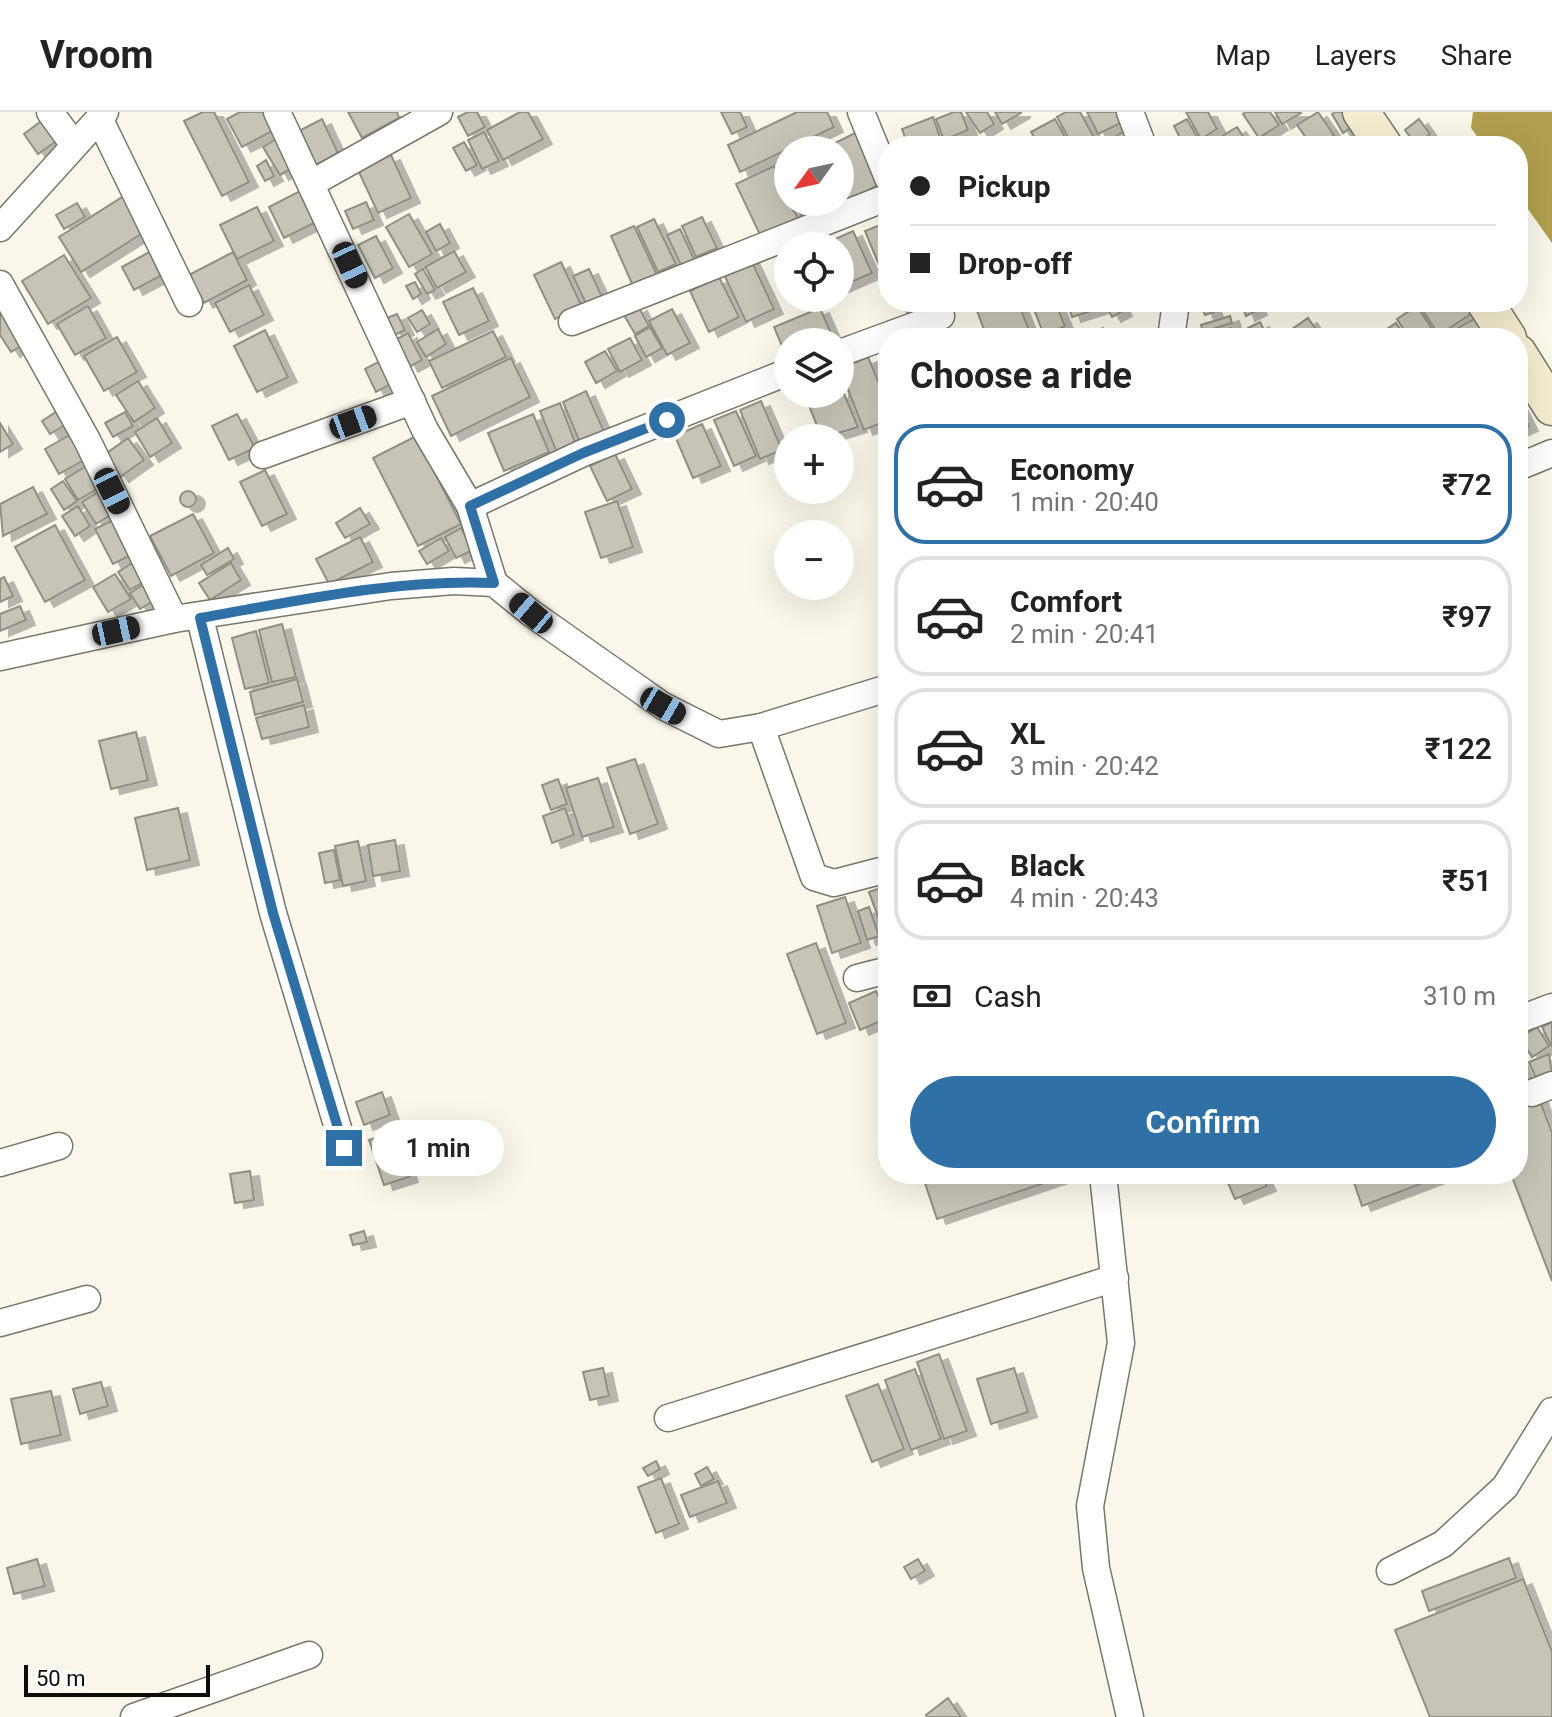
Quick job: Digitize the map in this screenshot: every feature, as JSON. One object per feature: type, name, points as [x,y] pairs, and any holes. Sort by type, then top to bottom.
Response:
[{"type":"main road","points":[[1361,112],[1377,136]]},
{"type":"main road","points":[[1528,370],[1552,407]]},
{"type":"street","points":[[50,112],[74,145]]},
{"type":"street","points":[[277,112],[412,401],[470,506],[494,583],[531,613],[663,706],[719,734],[761,727],[878,691]]},
{"type":"street","points":[[312,183],[439,112]]},
{"type":"street","points":[[861,112],[878,154]]},
{"type":"street","points":[[1130,112],[1139,136]]},
{"type":"street","points":[[0,228],[103,116],[189,303]]},
{"type":"street","points":[[572,322],[878,201]]},
{"type":"street","points":[[0,284],[187,618],[344,1148]]},
{"type":"street","points":[[915,328],[942,319]]},
{"type":"street","points":[[854,348],[878,340]]},
{"type":"street","points":[[470,506],[583,453],[774,378]]},
{"type":"street","points":[[263,455],[412,401]]},
{"type":"street","points":[[1528,463],[1552,453]]},
{"type":"street","points":[[0,657],[187,618],[391,586],[454,581],[494,583]]},
{"type":"street","points":[[761,727],[814,877],[834,883],[878,872]]},
{"type":"street","points":[[857,978],[878,973]]},
{"type":"street","points":[[1528,1016],[1552,1007]]},
{"type":"street","points":[[0,1163],[59,1146]]},
{"type":"street","points":[[1104,1184],[1121,1343],[1090,1506],[1096,1568],[1130,1717]]},
{"type":"street","points":[[668,1418],[1115,1278]]},
{"type":"street","points":[[0,1323],[87,1299]]},
{"type":"street","points":[[1390,1571],[1443,1544],[1505,1487],[1552,1411]]},
{"type":"street","points":[[134,1717],[309,1655]]},
{"type":"shaded area","points":[[1473,112],[1552,112],[1552,243],[1528,209],[1528,136],[1477,136],[1471,128]]},
{"type":"building","points":[[203,112],[214,112],[249,182],[222,196],[184,121]]},
{"type":"building","points":[[240,112],[269,112],[278,128],[242,147],[227,119]]},
{"type":"building","points":[[348,112],[397,112],[399,118],[362,138]]},
{"type":"building","points":[[477,112],[485,127],[468,136],[458,117]]},
{"type":"building","points":[[520,112],[528,112],[543,139],[503,160],[487,130]]},
{"type":"building","points":[[721,112],[740,112],[747,127],[732,134]]},
{"type":"building","points":[[797,112],[827,112],[834,127],[815,136],[774,136],[774,156],[740,172],[728,145]]},
{"type":"building","points":[[961,112],[968,130],[954,136],[942,136],[936,119]]},
{"type":"building","points":[[966,112],[987,112],[994,124],[980,133]]},
{"type":"building","points":[[995,112],[1021,112],[1021,113],[1002,124]]},
{"type":"building","points":[[1066,112],[1080,112],[1093,136],[1067,136],[1057,117]]},
{"type":"building","points":[[1087,112],[1121,112],[1125,121],[1098,134]]},
{"type":"building","points":[[1186,112],[1208,112],[1217,129],[1199,136]]},
{"type":"building","points":[[1270,112],[1279,125],[1258,136],[1243,114]]},
{"type":"building","points":[[1275,112],[1300,112],[1301,113],[1282,124]]},
{"type":"building","points":[[1318,112],[1334,135],[1305,136],[1297,125]]},
{"type":"building","points":[[1344,112],[1352,127],[1343,133],[1332,114]]},
{"type":"building","points":[[933,117],[939,136],[904,136],[902,129]]},
{"type":"building","points":[[44,119],[58,140],[38,154],[24,134]]},
{"type":"building","points":[[322,119],[338,153],[316,165],[299,131]]},
{"type":"building","points":[[1055,119],[1064,136],[1033,136],[1031,132]]},
{"type":"building","points":[[1187,119],[1196,136],[1179,136],[1174,126]]},
{"type":"building","points":[[1419,119],[1430,134],[1409,136],[1405,130]]},
{"type":"building","points":[[1237,127],[1243,136],[1222,136]]},
{"type":"building","points":[[1128,129],[1132,136],[1116,136]]},
{"type":"building","points":[[484,132],[499,161],[482,169],[468,140]]},
{"type":"building","points":[[857,132],[878,178],[878,186],[854,198],[854,136],[849,136]]},
{"type":"building","points":[[281,136],[298,164],[280,175],[263,147]]},
{"type":"building","points":[[464,142],[477,165],[466,171],[453,148]]},
{"type":"building","points":[[391,155],[411,198],[378,213],[358,170]]},
{"type":"building","points":[[266,160],[274,176],[265,181],[257,166]]},
{"type":"building","points":[[774,166],[774,216],[797,216],[800,221],[762,239],[736,184]]},
{"type":"building","points":[[302,190],[318,221],[284,238],[269,207]]},
{"type":"building","points":[[124,196],[146,231],[81,272],[59,237]]},
{"type":"building","points":[[366,202],[374,220],[353,229],[345,211]]},
{"type":"building","points":[[77,203],[85,217],[64,229],[56,215]]},
{"type":"building","points":[[257,207],[274,241],[237,259],[220,225]]},
{"type":"building","points":[[409,214],[432,254],[409,267],[386,227]]},
{"type":"building","points":[[702,217],[717,248],[696,257],[682,226]]},
{"type":"building","points":[[654,219],[676,264],[658,272],[637,227]]},
{"type":"building","points":[[440,224],[450,243],[436,251],[426,232]]},
{"type":"building","points":[[634,226],[657,275],[633,286],[611,236]]},
{"type":"building","points":[[878,226],[878,263],[865,231]]},
{"type":"building","points":[[680,229],[694,259],[681,265],[667,235]]},
{"type":"building","points":[[854,233],[872,273],[854,281]]},
{"type":"building","points":[[376,236],[393,268],[375,278],[358,245]]},
{"type":"building","points":[[153,250],[166,273],[134,290],[122,267]]},
{"type":"building","points":[[454,251],[466,272],[437,288],[425,267]]},
{"type":"building","points":[[233,252],[247,280],[204,303],[189,275]]},
{"type":"building","points":[[64,255],[91,298],[48,324],[22,281]]},
{"type":"building","points":[[750,258],[774,309],[746,322],[722,270]]},
{"type":"building","points":[[561,262],[582,307],[555,319],[534,275]]},
{"type":"building","points":[[423,269],[435,290],[427,294],[415,274]]},
{"type":"building","points":[[589,269],[604,301],[588,308],[573,276]]},
{"type":"building","points":[[719,277],[739,317],[709,332],[690,291]]},
{"type":"building","points":[[415,282],[421,294],[413,299],[406,286]]},
{"type":"building","points":[[249,285],[264,315],[230,332],[215,303]]},
{"type":"building","points":[[473,288],[489,321],[459,335],[443,302]]},
{"type":"building","points":[[0,301],[26,343],[11,352],[0,335]]},
{"type":"building","points":[[88,306],[106,338],[75,355],[57,324]]},
{"type":"building","points":[[638,306],[649,326],[635,334],[624,315]]},
{"type":"building","points":[[672,309],[690,343],[667,355],[649,321]]},
{"type":"building","points":[[422,310],[430,324],[417,332],[408,318]]},
{"type":"building","points":[[810,312],[822,312],[829,328],[774,328]]},
{"type":"building","points":[[978,312],[1022,312],[1028,328],[983,328]]},
{"type":"building","points":[[1035,312],[1059,312],[1065,326],[1041,328]]},
{"type":"building","points":[[1070,312],[1088,312],[1072,317]]},
{"type":"building","points":[[1408,312],[1421,312],[1431,328],[1403,328],[1397,319]]},
{"type":"building","points":[[1424,312],[1471,314],[1450,328],[1434,328]]},
{"type":"building","points":[[397,314],[405,330],[395,335],[387,318]]},
{"type":"building","points":[[1230,316],[1232,323],[1216,328],[1202,328],[1201,325]]},
{"type":"building","points":[[1308,318],[1315,328],[1294,328]]},
{"type":"building","points":[[1476,318],[1481,328],[1458,328]]},
{"type":"building","points":[[1260,322],[1263,328],[1248,328]]},
{"type":"building","points":[[650,327],[662,348],[646,357],[635,336]]},
{"type":"building","points":[[438,329],[446,344],[426,357],[417,342]]},
{"type":"building","points":[[265,330],[288,377],[257,392],[234,346]]},
{"type":"building","points":[[493,331],[506,357],[442,388],[429,361]]},
{"type":"building","points":[[408,333],[422,360],[409,367],[395,340]]},
{"type":"building","points":[[117,337],[137,372],[104,391],[84,356]]},
{"type":"building","points":[[630,338],[642,360],[620,372],[608,349]]},
{"type":"building","points":[[605,351],[617,371],[596,383],[585,362]]},
{"type":"building","points":[[868,357],[878,381],[878,424],[864,430],[854,405],[854,363]]},
{"type":"building","points":[[511,358],[530,397],[451,436],[432,396]]},
{"type":"building","points":[[382,360],[393,383],[376,392],[365,369]]},
{"type":"building","points":[[138,381],[155,408],[134,422],[116,395]]},
{"type":"building","points":[[586,391],[605,434],[581,445],[563,402]]},
{"type":"building","points":[[761,401],[774,431],[774,453],[760,459],[740,410]]},
{"type":"building","points":[[560,403],[576,445],[557,453],[540,411]]},
{"type":"building","points":[[810,408],[850,408],[858,427],[854,428],[854,424],[816,424]]},
{"type":"building","points":[[59,410],[67,424],[50,434],[42,421]]},
{"type":"building","points":[[736,411],[756,456],[734,466],[714,420]]},
{"type":"building","points":[[125,412],[133,426],[113,437],[105,423]]},
{"type":"building","points":[[237,414],[255,448],[229,460],[212,426]]},
{"type":"building","points":[[533,414],[549,452],[504,471],[488,433]]},
{"type":"building","points":[[157,418],[172,443],[150,457],[135,432]]},
{"type":"building","points":[[0,423],[13,444],[0,452]]},
{"type":"building","points":[[702,424],[721,466],[693,478],[675,436]]},
{"type":"building","points":[[71,434],[86,459],[59,474],[45,449]]},
{"type":"building","points":[[416,436],[461,524],[418,546],[373,458]]},
{"type":"building","points":[[128,438],[144,460],[120,477],[104,455]]},
{"type":"building","points":[[615,454],[632,489],[607,501],[590,466]]},
{"type":"building","points":[[88,465],[102,486],[78,500],[65,479]]},
{"type":"building","points":[[265,470],[287,514],[262,526],[240,482]]},
{"type":"building","points":[[63,481],[77,501],[64,510],[51,489]]},
{"type":"building","points":[[33,487],[47,514],[3,536],[0,504]]},
{"type":"building","points":[[103,489],[117,511],[96,524],[82,502]]},
{"type":"building","points":[[188,491],[194,493],[194,505],[188,507],[182,505],[180,499],[182,493]]},
{"type":"building","points":[[617,501],[633,547],[601,558],[585,512]]},
{"type":"building","points":[[78,506],[90,526],[75,536],[62,516]]},
{"type":"building","points":[[360,508],[370,524],[345,538],[336,523]]},
{"type":"building","points":[[193,514],[214,553],[171,576],[150,536]]},
{"type":"building","points":[[119,517],[137,552],[113,564],[95,529]]},
{"type":"building","points":[[55,525],[85,580],[45,602],[15,547]]},
{"type":"building","points":[[461,528],[473,550],[456,558],[445,537]]},
{"type":"building","points":[[360,537],[373,562],[329,584],[316,559]]},
{"type":"building","points":[[441,538],[449,551],[427,564],[419,551]]},
{"type":"building","points":[[228,548],[234,559],[207,575],[201,565]]},
{"type":"building","points":[[140,558],[152,577],[130,590],[118,572]]},
{"type":"building","points":[[231,563],[241,580],[210,600],[199,583]]},
{"type":"building","points":[[115,574],[131,599],[108,612],[93,587]]},
{"type":"building","points":[[4,577],[13,596],[0,602],[0,579]]},
{"type":"building","points":[[151,580],[161,596],[140,609],[130,593]]},
{"type":"building","points":[[20,606],[26,620],[0,631],[0,614]]},
{"type":"building","points":[[282,624],[296,677],[272,682],[259,630]]},
{"type":"building","points":[[256,631],[269,683],[245,689],[232,638]]},
{"type":"building","points":[[297,679],[303,702],[255,715],[250,692]]},
{"type":"building","points":[[304,705],[309,727],[262,739],[256,718]]},
{"type":"building","points":[[136,732],[148,780],[111,789],[99,741]]},
{"type":"building","points":[[635,759],[658,824],[630,834],[607,768]]},
{"type":"building","points":[[598,778],[614,827],[582,837],[566,788]]},
{"type":"building","points":[[558,779],[567,804],[551,810],[542,785]]},
{"type":"building","points":[[178,808],[190,860],[147,870],[135,818]]},
{"type":"building","points":[[565,808],[574,835],[552,843],[543,816]]},
{"type":"building","points":[[395,840],[400,871],[373,876],[368,845]]},
{"type":"building","points":[[358,841],[366,881],[343,886],[335,846]]},
{"type":"building","points":[[334,850],[340,880],[325,883],[319,853]]},
{"type":"building","points":[[878,889],[878,917],[869,892]]},
{"type":"building","points":[[845,897],[861,943],[832,953],[817,906]]},
{"type":"building","points":[[869,907],[878,936],[867,940],[858,911]]},
{"type":"building","points":[[816,943],[846,1023],[817,1034],[787,954]]},
{"type":"building","points":[[876,991],[878,1022],[860,1030],[849,1003]]},
{"type":"building","points":[[1552,1022],[1552,1047],[1542,1027]]},
{"type":"building","points":[[1537,1027],[1549,1046],[1532,1057],[1528,1051],[1528,1033]]},
{"type":"building","points":[[1549,1054],[1552,1075],[1537,1081],[1529,1062]]},
{"type":"building","points":[[382,1092],[390,1115],[364,1125],[356,1102]]},
{"type":"building","points":[[1539,1098],[1552,1133],[1552,1281],[1515,1184],[1528,1184],[1528,1102]]},
{"type":"building","points":[[394,1132],[409,1177],[384,1185],[369,1140]]},
{"type":"building","points":[[250,1171],[254,1200],[235,1203],[230,1174]]},
{"type":"building","points":[[925,1184],[1041,1184],[937,1219]]},
{"type":"building","points":[[1228,1184],[1267,1186],[1235,1199]]},
{"type":"building","points":[[1354,1184],[1420,1184],[1362,1206]]},
{"type":"building","points":[[364,1231],[367,1242],[353,1245],[350,1235]]},
{"type":"building","points":[[939,1354],[967,1431],[944,1439],[917,1362]]},
{"type":"building","points":[[603,1368],[609,1396],[590,1400],[583,1372]]},
{"type":"building","points":[[1014,1368],[1028,1412],[991,1424],[977,1379]]},
{"type":"building","points":[[915,1369],[941,1439],[911,1450],[885,1380]]},
{"type":"building","points":[[101,1382],[108,1406],[80,1414],[73,1389]]},
{"type":"building","points":[[878,1384],[904,1449],[872,1462],[846,1396]]},
{"type":"building","points":[[51,1391],[61,1435],[21,1444],[11,1399]]},
{"type":"building","points":[[656,1461],[660,1469],[648,1476],[643,1468]]},
{"type":"building","points":[[707,1467],[714,1479],[701,1486],[695,1474]]},
{"type":"building","points":[[661,1478],[679,1524],[656,1533],[638,1487]]},
{"type":"building","points":[[718,1481],[727,1503],[690,1517],[681,1495]]},
{"type":"building","points":[[1509,1558],[1516,1578],[1429,1611],[1422,1591]]},
{"type":"building","points":[[37,1559],[45,1586],[14,1594],[7,1568]]},
{"type":"building","points":[[918,1559],[925,1571],[911,1579],[904,1567]]},
{"type":"building","points":[[1523,1579],[1552,1652],[1552,1717],[1430,1717],[1395,1630]]},
{"type":"building","points":[[948,1698],[961,1717],[927,1717],[926,1715]]},
{"type":"route","points":[[344,1148],[273,913],[200,618],[391,586],[454,581],[494,583],[470,506],[583,453],[667,420]]}]
